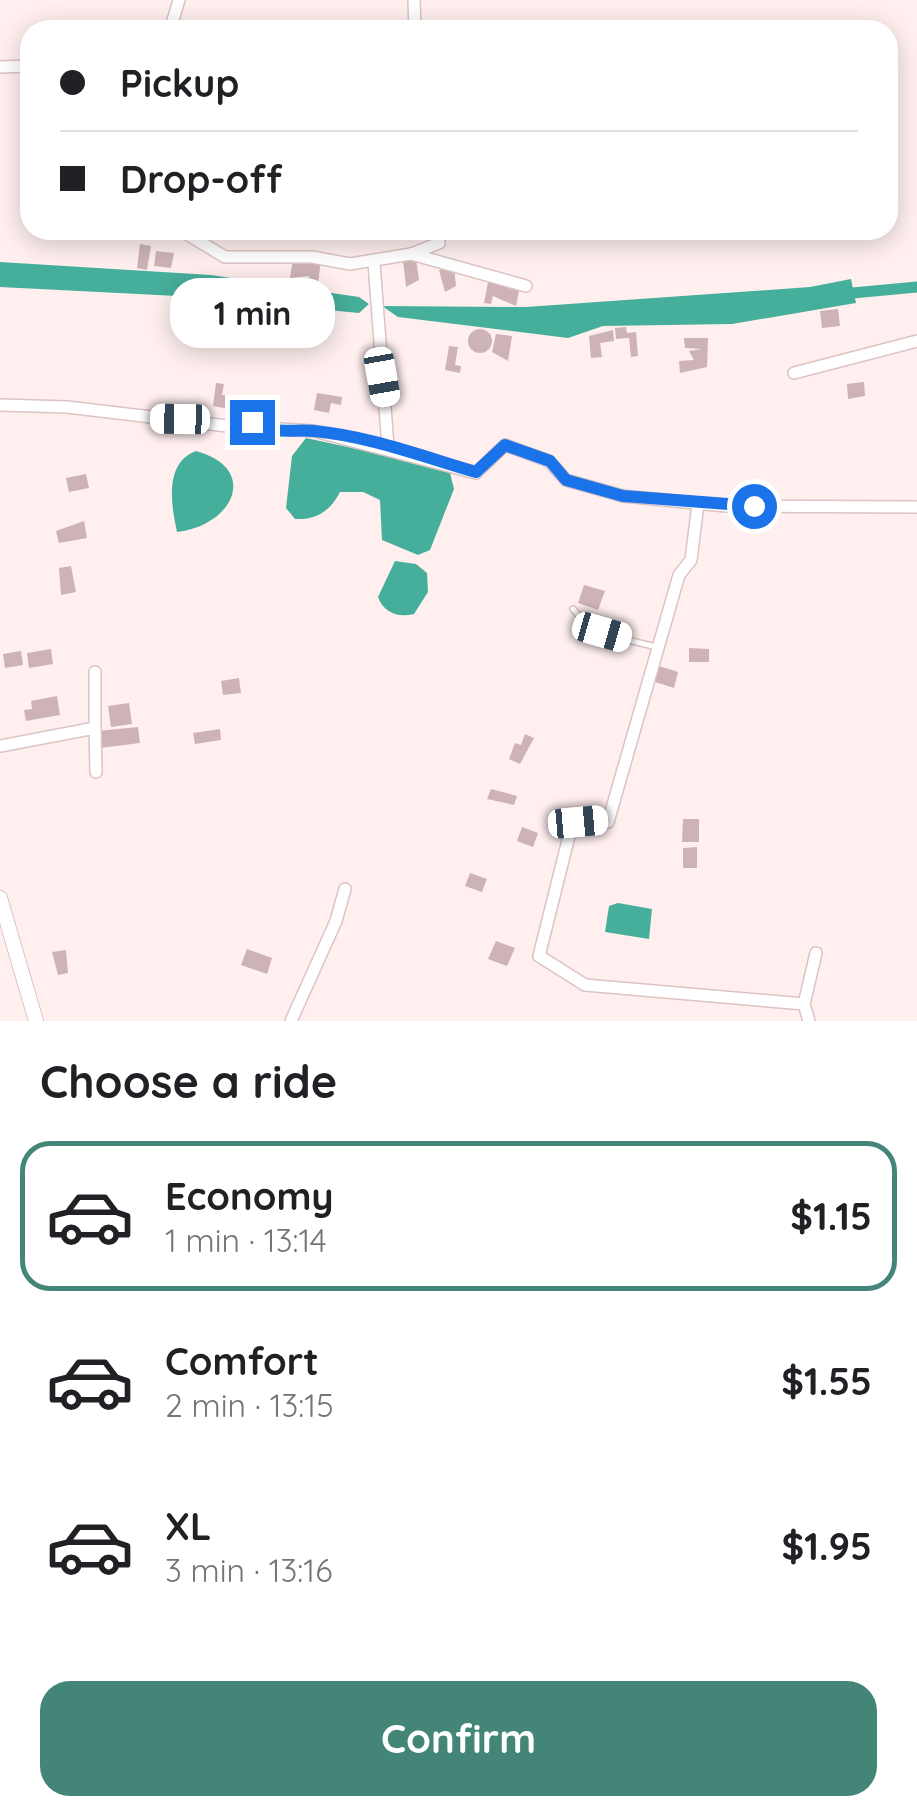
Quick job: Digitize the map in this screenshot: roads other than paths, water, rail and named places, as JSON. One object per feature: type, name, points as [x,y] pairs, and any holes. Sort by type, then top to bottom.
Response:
[{"type":"street","points":[[197,240],[225,257],[374,262],[412,254],[439,240]]},
{"type":"street","points":[[412,254],[526,286]]},
{"type":"street","points":[[374,262],[388,447]]},
{"type":"street","points":[[794,373],[917,342]]},
{"type":"street","points":[[0,405],[67,408],[228,426],[247,421],[263,428],[314,431],[388,447],[476,472],[500,448],[511,446],[550,461],[566,480],[623,496],[698,504],[917,507]]},
{"type":"street","points":[[698,504],[691,560],[679,575],[656,647],[608,822],[578,822],[569,836],[539,956],[585,984],[804,1004]]},
{"type":"street","points":[[94,672],[96,772]]},
{"type":"street","points":[[0,746],[95,728]]},
{"type":"street","points":[[291,1021],[336,920],[345,889]]},
{"type":"street","points":[[0,898],[36,1021]]},
{"type":"street","points":[[809,1021],[804,1004],[816,953]]},
{"type":"lane","points":[[573,609],[583,622],[602,632],[656,647]]},
{"type":"waterway","points":[[842,294],[917,287]]}]
